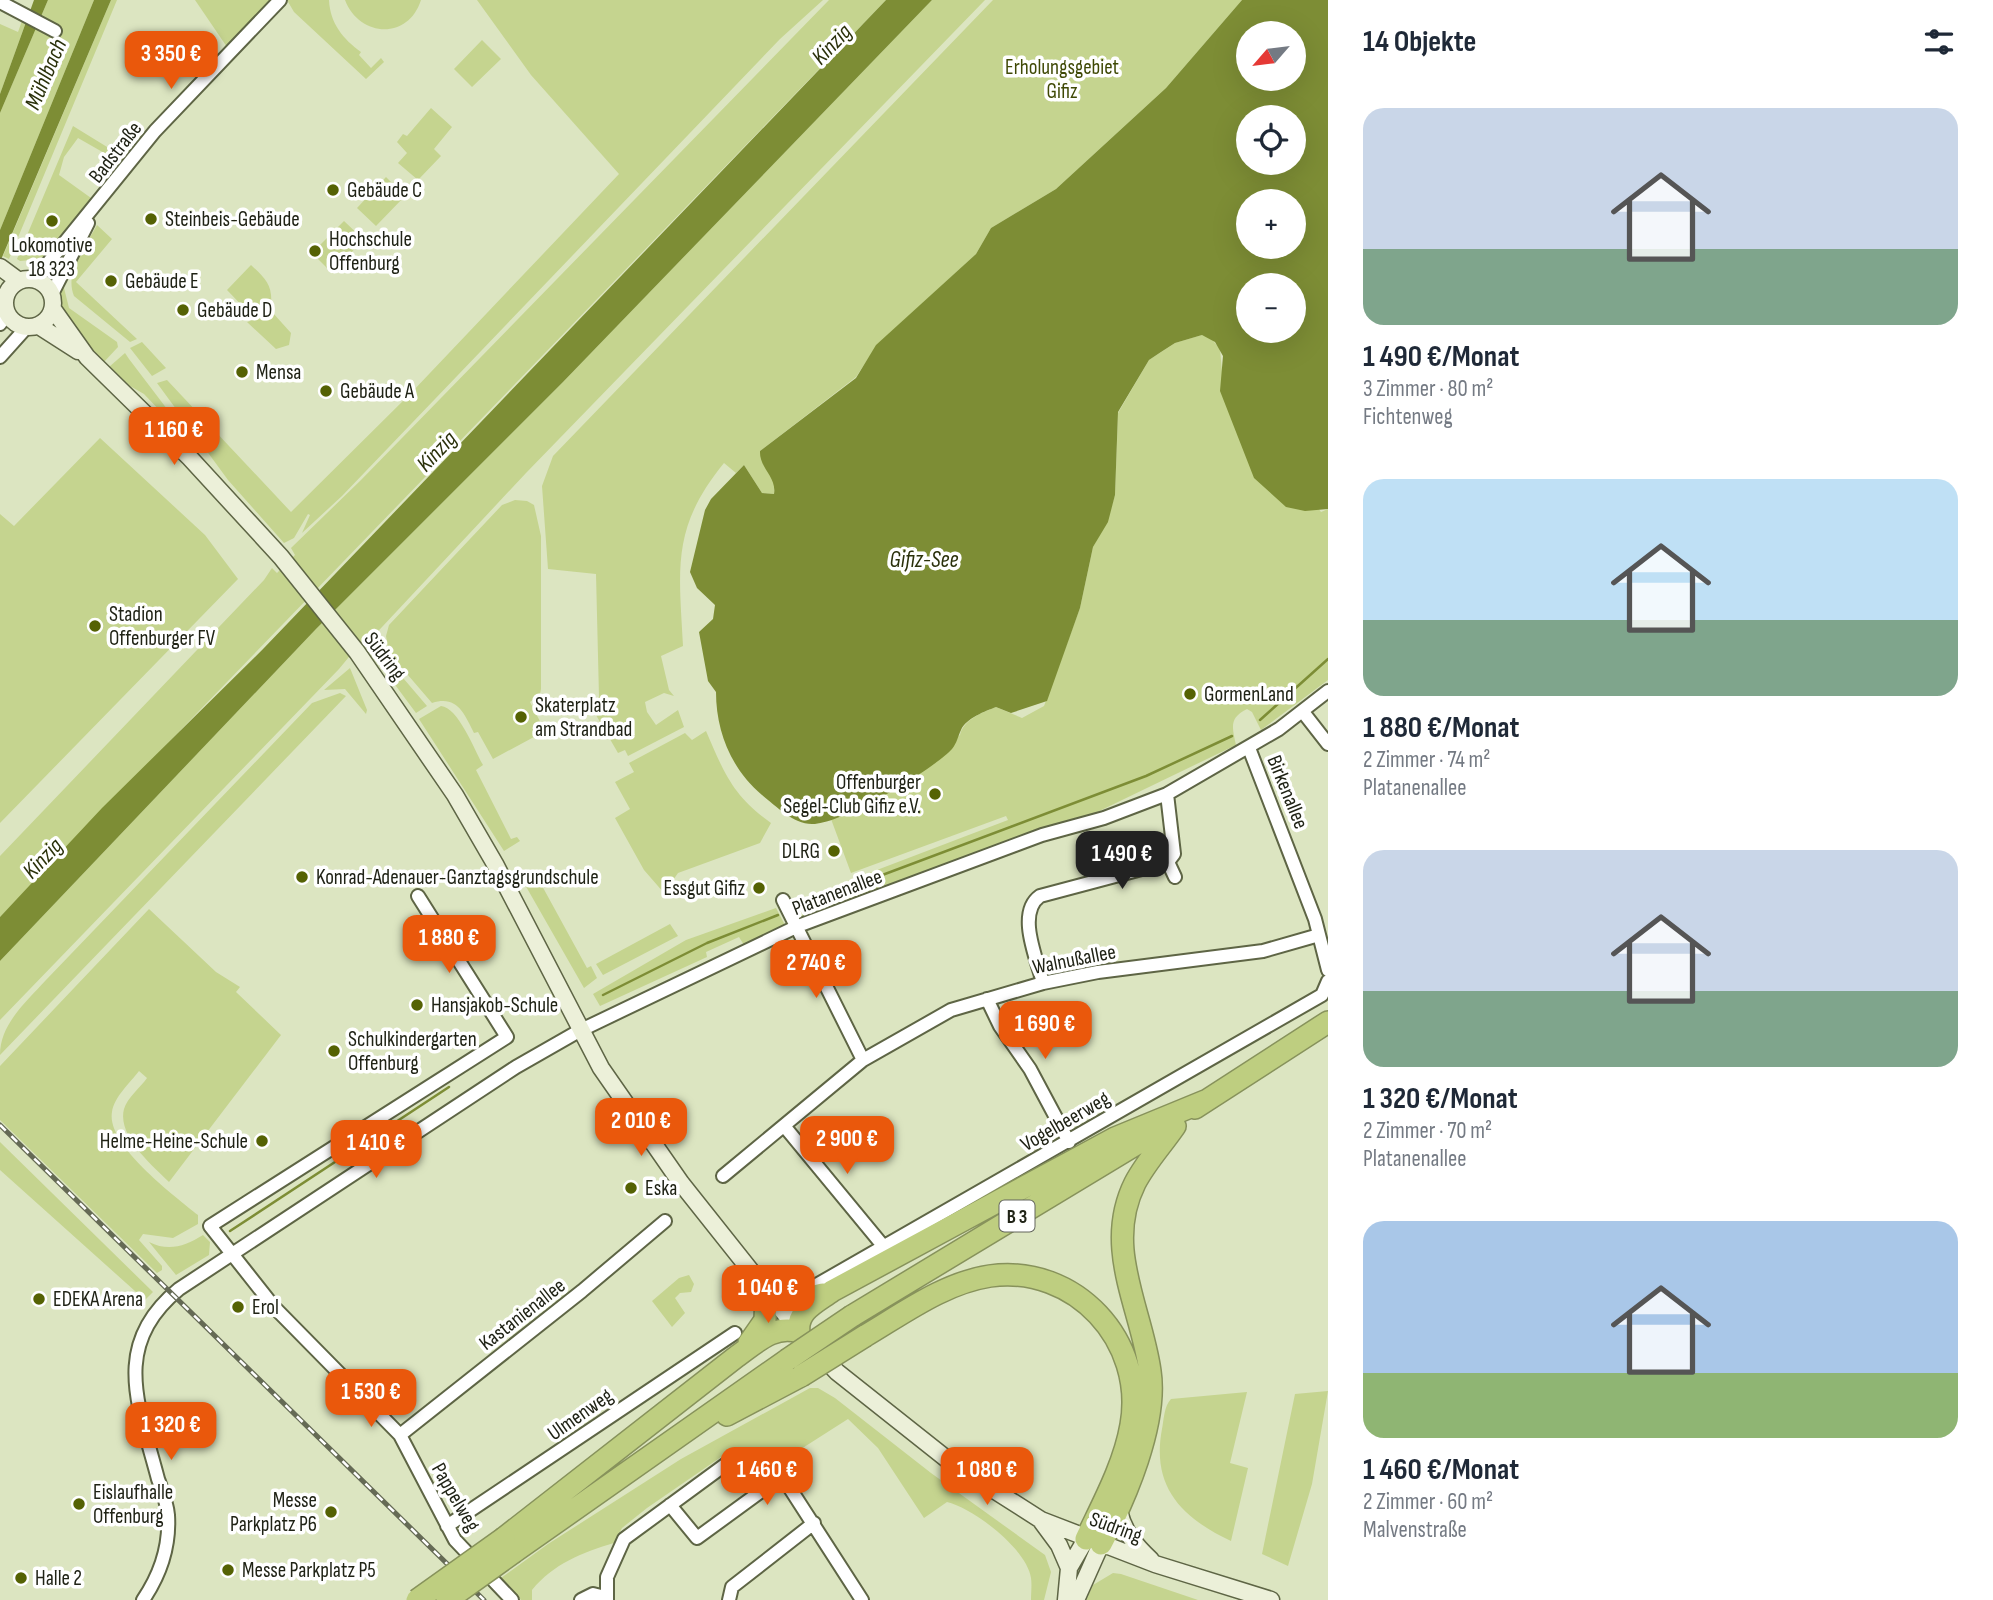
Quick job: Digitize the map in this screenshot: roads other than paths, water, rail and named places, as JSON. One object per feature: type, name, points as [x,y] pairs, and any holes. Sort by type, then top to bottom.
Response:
[{"type":"highway","name":"B 3","points":[[447,1600],[509,1545],[794,1368],[852,1316],[1182,1117],[1328,1022]]},
{"type":"highway","points":[[736,1357],[757,1334],[765,1320],[766,1293],[781,1300],[793,1300],[822,1289],[1115,1138],[1205,1101]]},
{"type":"highway","points":[[1094,1542],[1119,1511],[1146,1426],[1151,1372],[1126,1278],[1122,1232],[1127,1203],[1136,1182],[1182,1117]]},
{"type":"highway","points":[[794,1368],[865,1336],[926,1299],[959,1284],[988,1276],[1037,1278],[1062,1286],[1091,1306],[1118,1341],[1132,1380],[1131,1426],[1094,1542]]},
{"type":"highway","points":[[417,1600],[509,1545],[736,1357],[775,1331],[787,1328],[799,1332],[798,1322],[803,1312],[822,1289]]},
{"type":"street","name":"Badstraße","points":[[27,280],[97,206],[155,131],[280,0]]},
{"type":"street","points":[[0,2],[55,31]]},
{"type":"street","name":"Badstraße","points":[[52,302],[97,206]]},
{"type":"street","name":"Südring","points":[[2,269],[27,280],[42,282],[87,357],[190,458],[281,557],[357,652],[401,713],[495,864],[579,1031],[601,1068],[681,1183],[766,1293],[837,1372],[953,1464],[1041,1520],[1155,1564],[1271,1600]]},
{"type":"street","name":"Südring","points":[[27,280],[10,287],[3,307],[11,321],[33,327],[87,357]]},
{"type":"street","points":[[0,356],[33,327],[48,319],[52,302]]},
{"type":"street","name":"Platanenallee","points":[[143,1600],[160,1570],[167,1536],[168,1513],[135,1392],[135,1355],[158,1306],[232,1253],[516,1067],[579,1031],[798,926],[1042,835],[1104,818],[1167,794],[1249,748],[1303,712],[1328,691]]},
{"type":"street","points":[[1303,712],[1328,744]]},
{"type":"street","name":"Birkenallee","points":[[1249,748],[1273,806],[1319,935],[1328,970]]},
{"type":"street","points":[[1043,983],[1027,915],[1031,902],[1040,896],[1168,862],[1174,854],[1167,794]]},
{"type":"street","points":[[1168,862],[1175,877]]},
{"type":"street","points":[[232,1253],[210,1226],[506,1037],[418,896]]},
{"type":"street","points":[[783,900],[863,1060]]},
{"type":"street","name":"Walnußallee","points":[[723,1176],[863,1060],[951,1010],[1043,983],[1098,972],[1263,951],[1319,935]]},
{"type":"street","name":"Vogelbeerweg","points":[[822,1289],[884,1247],[1322,996],[1328,981]]},
{"type":"street","points":[[987,999],[1000,1026],[1030,1069],[1069,1142]]},
{"type":"street","points":[[785,1126],[884,1247]]},
{"type":"street","name":"Kastanienallee","points":[[400,1435],[582,1291],[665,1221]]},
{"type":"street","name":"Pappelweg","points":[[232,1253],[274,1307],[400,1435],[455,1540],[512,1600]]},
{"type":"street","name":"Ulmenweg","points":[[447,1526],[735,1333]]},
{"type":"street","points":[[581,1600],[593,1594],[606,1598],[607,1577],[624,1539],[733,1459],[752,1454],[767,1457],[782,1476],[862,1600]]},
{"type":"street","points":[[670,1504],[697,1538],[782,1476]]},
{"type":"street","points":[[1119,1511],[1122,1525],[1133,1543],[1155,1564]]},
{"type":"street","points":[[1041,1520],[1059,1545],[1069,1568],[1066,1600]]},
{"type":"street","points":[[729,1600],[732,1587],[814,1523]]},
{"type":"street","points":[[1069,1568],[1094,1542]]},
{"type":"street","points":[[1076,1600],[1094,1542]]},
{"type":"water","points":[[34,0],[48,0],[0,113],[0,94]]},
{"type":"water","points":[[94,0],[111,0],[0,262],[0,230]]},
{"type":"water","points":[[886,0],[932,0],[563,382],[316,629],[0,961],[0,917],[102,808],[264,648]]},
{"type":"water","name":"Gifiz-See","points":[[1242,0],[1328,0],[1328,509],[1305,511],[1286,507],[1254,478],[1220,391],[1223,356],[1215,342],[1202,335],[1175,343],[1149,360],[1118,412],[1115,495],[1108,522],[1093,547],[1080,608],[1047,701],[1011,713],[996,707],[977,716],[967,722],[954,747],[942,758],[885,795],[825,822],[812,824],[798,821],[751,785],[734,761],[722,735],[716,692],[708,681],[699,632],[713,619],[715,605],[697,588],[690,572],[705,510],[711,499],[744,465],[762,493],[774,494],[773,482],[762,462],[760,451],[856,378],[876,345],[976,254],[991,228],[1056,189],[1166,88]]},
{"type":"waterway","points":[[1260,720],[1328,659]]},
{"type":"waterway","points":[[797,907],[1146,776],[1232,736]]},
{"type":"waterway","points":[[603,995],[707,943],[778,915]]},
{"type":"waterway","points":[[230,1231],[449,1087]]},
{"type":"railway","points":[[0,1125],[484,1600]]},
{"type":"place","name":"Gebäude C","points":[[333,190]]},
{"type":"place","name":"Steinbeis-Gebäude","points":[[151,219]]},
{"type":"place","name":"Lokomotive 18 323","points":[[52,221]]},
{"type":"place","name":"Hochschule Offenburg","points":[[315,251]]},
{"type":"place","name":"Gebäude E","points":[[111,281]]},
{"type":"place","name":"Gebäude D","points":[[183,310]]},
{"type":"place","name":"Mensa","points":[[242,372]]},
{"type":"place","name":"Gebäude A","points":[[326,391]]},
{"type":"place","name":"Stadion Offenburger FV","points":[[95,626]]},
{"type":"place","name":"GormenLand","points":[[1190,694]]},
{"type":"place","name":"Skaterplatz am Strandbad","points":[[521,717]]},
{"type":"place","name":"Offenburger Segel-Club Gifiz e.V.","points":[[935,794]]},
{"type":"place","name":"DLRG","points":[[834,851]]},
{"type":"place","name":"Konrad-Adenauer-Ganztagsgrundschule","points":[[302,877]]},
{"type":"place","name":"Essgut Gifiz","points":[[759,888]]},
{"type":"place","name":"Hansjakob-Schule","points":[[417,1005]]},
{"type":"place","name":"Schulkindergarten Offenburg","points":[[334,1051]]},
{"type":"place","name":"Helme-Heine-Schule","points":[[262,1141]]},
{"type":"place","name":"Eska","points":[[631,1188]]},
{"type":"place","name":"EDEKA Arena","points":[[39,1299]]},
{"type":"place","name":"Erol","points":[[238,1307]]},
{"type":"place","name":"Eislaufhalle Offenburg","points":[[79,1504]]},
{"type":"place","name":"Messe Parkplatz P6","points":[[331,1512]]},
{"type":"place","name":"Messe Parkplatz P5","points":[[228,1570]]},
{"type":"place","name":"Halle 2","points":[[21,1578]]},
{"type":"water label","name":"Kinzig","points":[[831,44]]},
{"type":"water label","name":"Mühlbach","points":[[45,74]]},
{"type":"water label","name":"Kinzig","points":[[436,451]]},
{"type":"water label","name":"Kinzig","points":[[42,858]]},
{"type":"park label","name":"Erholungsgebiet Gifiz","points":[[1062,79]]}]
